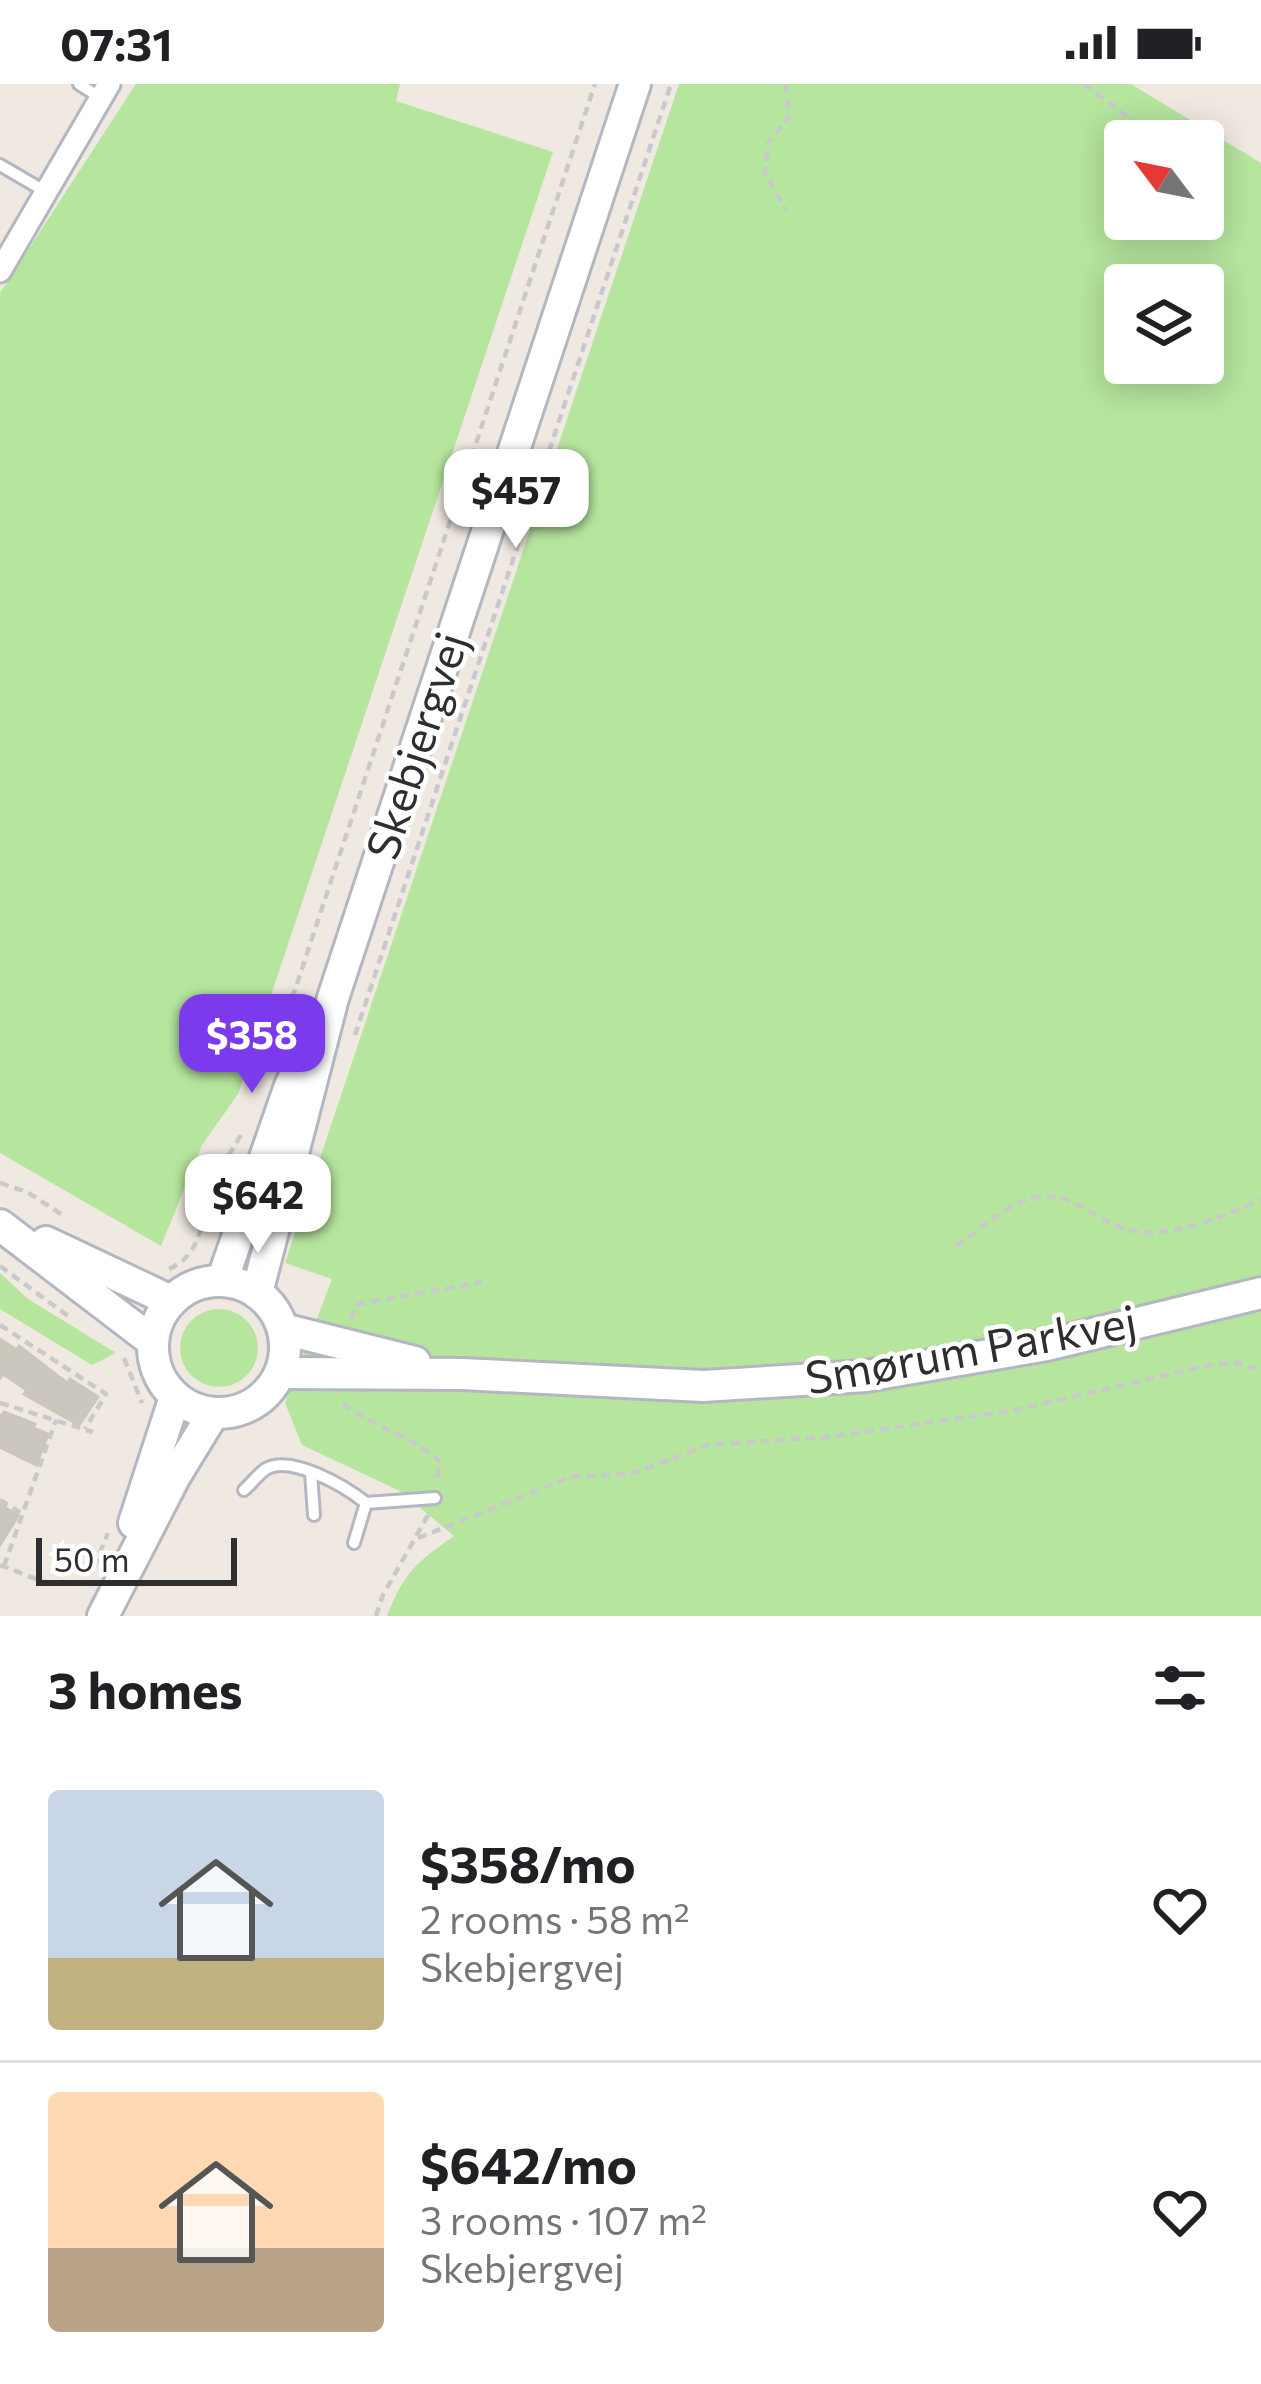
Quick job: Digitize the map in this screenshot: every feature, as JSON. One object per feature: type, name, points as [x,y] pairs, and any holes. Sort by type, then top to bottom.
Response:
[{"type":"street","name":"Skebjergvej","points":[[257,1292],[333,998],[635,84]]},
{"type":"street","points":[[0,271],[105,91]]},
{"type":"street","name":"Skebjergvej","points":[[222,1281],[290,1086],[333,998]]},
{"type":"street","points":[[0,1223],[171,1301]]},
{"type":"street","points":[[0,1223],[152,1341]]},
{"type":"street","points":[[222,1281],[257,1292],[283,1329],[285,1351],[269,1391],[234,1412],[213,1414],[175,1397],[161,1381],[152,1341],[171,1301],[194,1285],[222,1281]]},
{"type":"street","name":"Smørum Parkvej","points":[[283,1329],[339,1358],[462,1373],[703,1386],[866,1376],[1047,1346],[1261,1293]]},
{"type":"street","name":"Smørum Parkvej","points":[[280,1373],[339,1358]]},
{"type":"street","points":[[105,1612],[175,1397]]},
{"type":"street","points":[[105,1612],[213,1414]]},
{"type":"lane","points":[[79,84],[105,91]]},
{"type":"lane","points":[[0,164],[46,192]]},
{"type":"lane","points":[[256,1498],[249,1485],[267,1468],[281,1464],[345,1486],[366,1503],[435,1498]]},
{"type":"lane","points":[[311,1473],[314,1515]]},
{"type":"lane","points":[[354,1543],[366,1503]]},
{"type":"path","points":[[273,1055],[595,84]]},
{"type":"path","points":[[354,1038],[670,84]]},
{"type":"path","points":[[785,84],[787,120],[768,143],[765,173],[786,210]]},
{"type":"path","points":[[1084,84],[1130,120]]},
{"type":"path","points":[[153,1268],[172,1270],[196,1247],[228,1151],[249,1124]]},
{"type":"path","points":[[956,1246],[1007,1210],[1037,1197],[1064,1199],[1136,1232],[1207,1223],[1261,1200]]},
{"type":"path","points":[[206,1211],[244,1224]]},
{"type":"path","points":[[0,1266],[76,1321]]},
{"type":"path","points":[[376,1616],[435,1498],[440,1462],[424,1448],[369,1424],[340,1402],[344,1329],[359,1304],[482,1282]]},
{"type":"path","points":[[0,1325],[106,1394],[89,1431],[0,1403]]},
{"type":"path","points":[[122,1352],[146,1416]]},
{"type":"path","points":[[418,1538],[571,1477],[632,1474],[708,1445],[827,1437],[1011,1411],[1214,1364],[1238,1363],[1261,1370]]},
{"type":"path","points":[[44,1582],[2,1565],[56,1420]]},
{"type":"path","points":[[0,1500],[24,1515]]},
{"type":"path","points":[[89,1577],[115,1519]]},
{"type":"green space","points":[[136,84],[400,84],[396,101],[553,152],[238,1094],[202,1145],[161,1246],[0,1153],[0,293]]},
{"type":"green space","points":[[679,84],[1131,84],[1190,120],[1104,120],[1104,240],[1224,240],[1224,141],[1261,163],[1261,1616],[387,1616],[413,1569],[454,1536],[400,1491],[302,1445],[285,1403],[332,1279],[285,1263]]},
{"type":"green space","points":[[0,1273],[28,1299],[116,1353],[92,1365],[0,1309]]},
{"type":"green space","points":[[219,1309],[247,1320],[258,1348],[247,1376],[219,1387],[191,1376],[180,1348],[191,1320]]},
{"type":"building","points":[[0,1339],[17,1350],[19,1346],[67,1383],[70,1379],[98,1397],[79,1425],[24,1394],[27,1390],[3,1374],[0,1378]]},
{"type":"building","points":[[4,1412],[48,1434],[36,1465],[0,1447]]},
{"type":"building","points":[[0,1504],[18,1516],[0,1545]]}]
